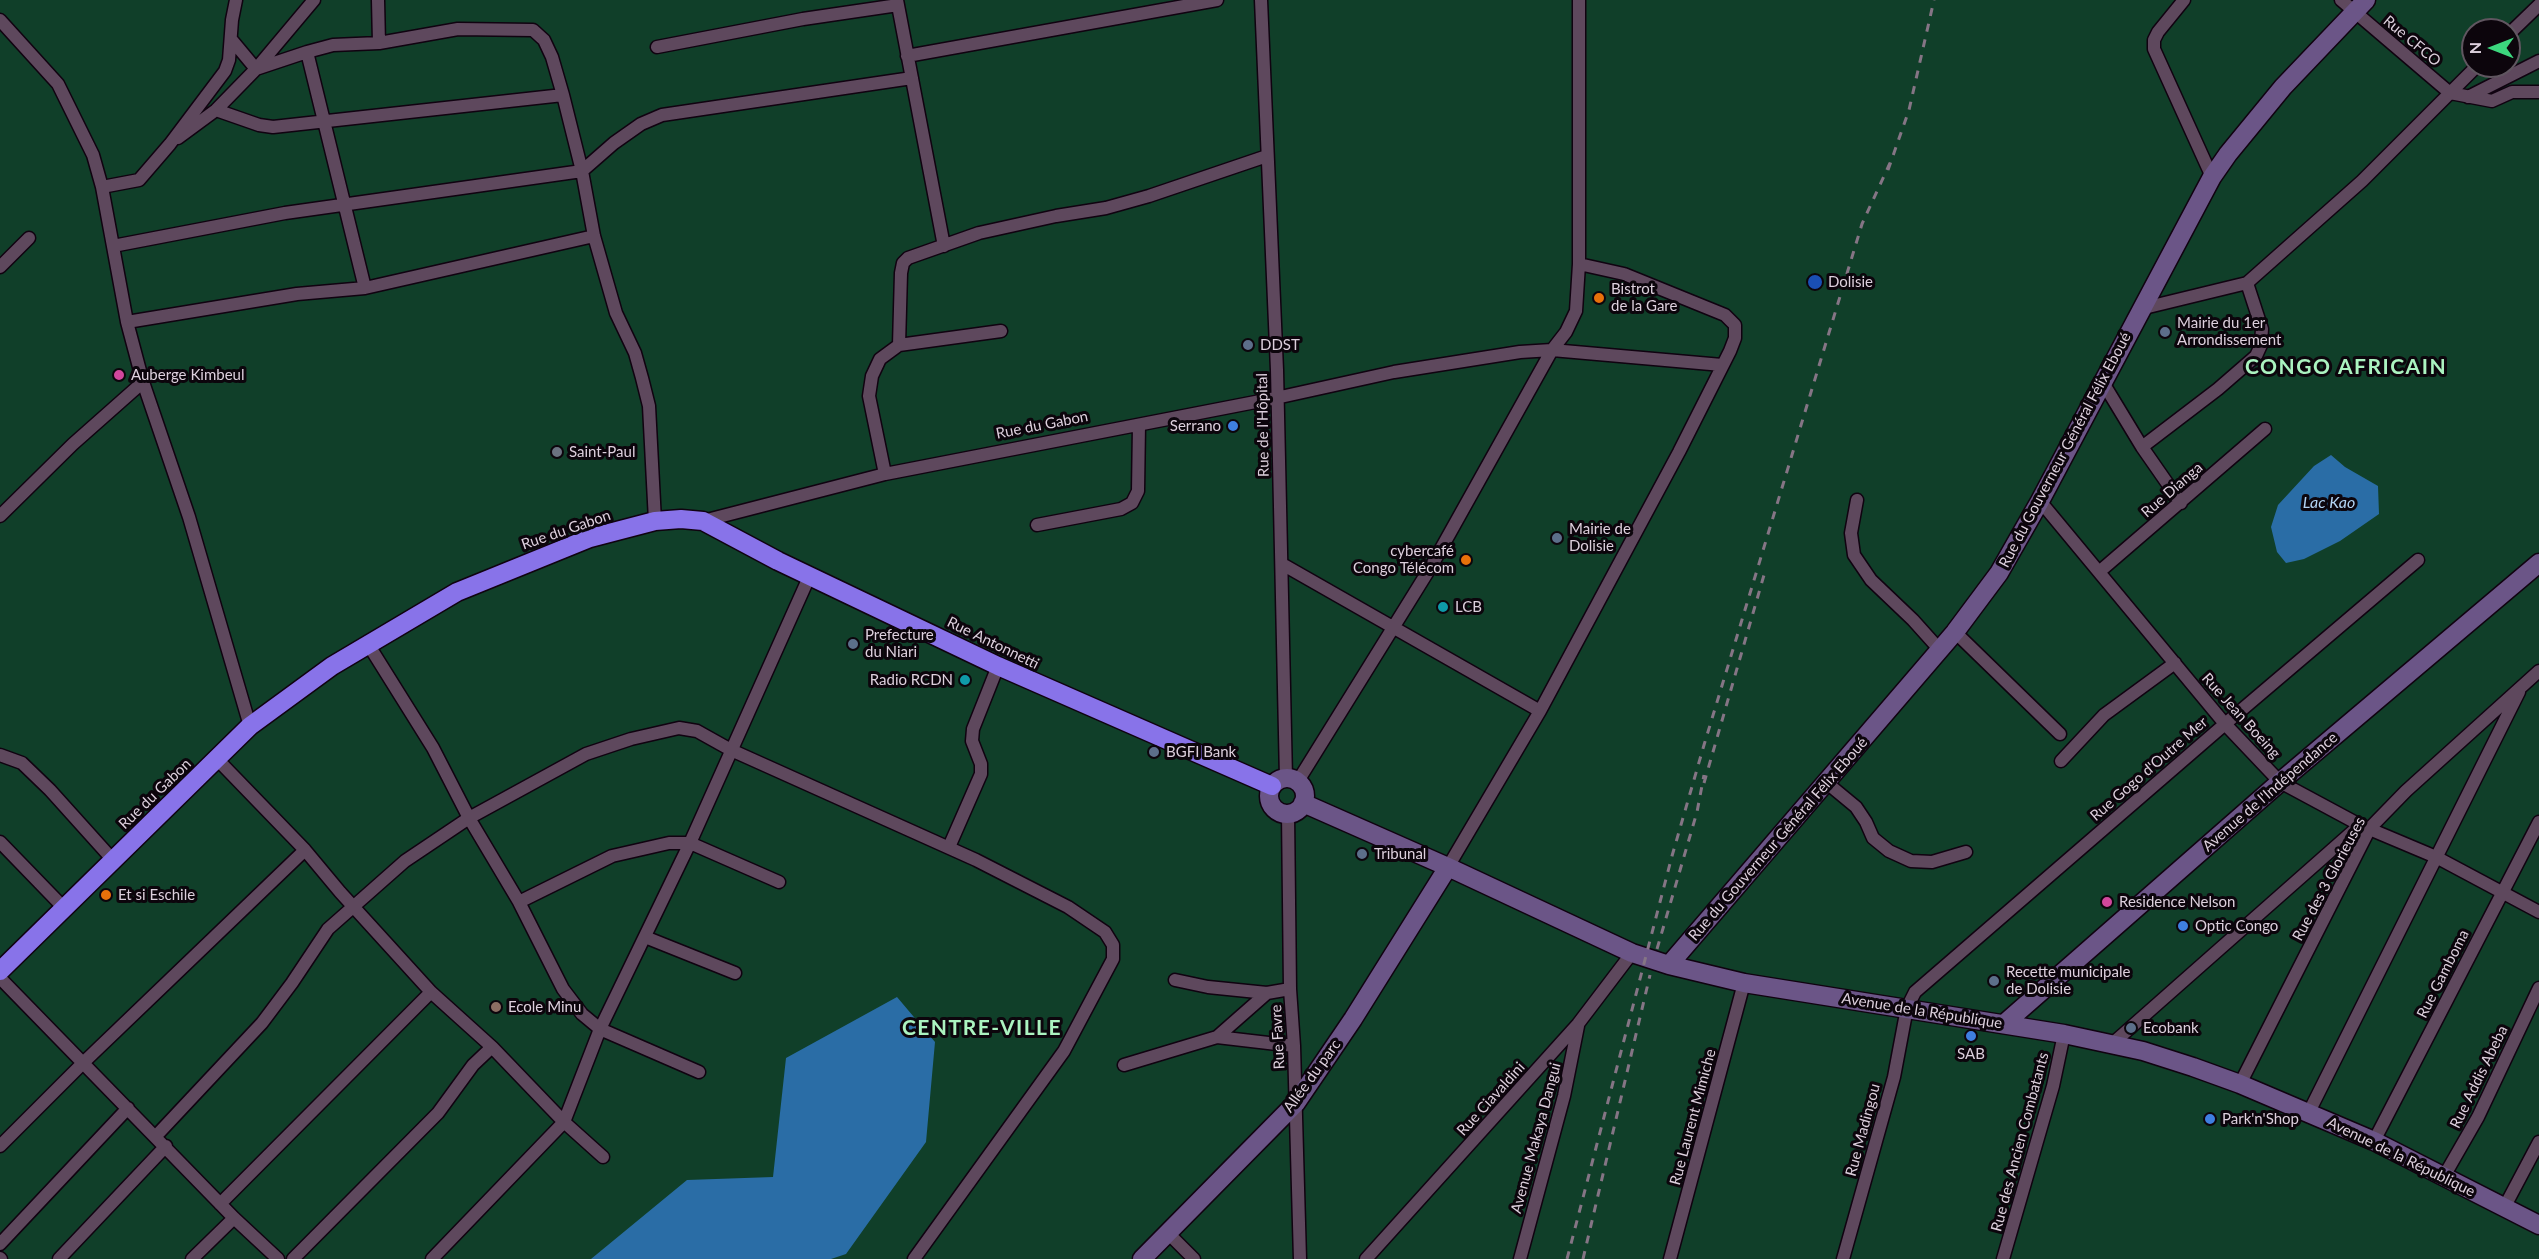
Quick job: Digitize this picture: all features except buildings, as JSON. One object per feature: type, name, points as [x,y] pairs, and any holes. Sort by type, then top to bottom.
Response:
[{"type":"highway","name":"Rue du Gabon","points":[[0,971],[250,726],[332,666],[457,592],[590,538],[656,521],[681,519],[703,521]]},
{"type":"highway","name":"Rue Antonnetti","points":[[703,521],[778,561],[998,666],[1285,782]]},
{"type":"street","points":[[102,187],[139,180],[170,144],[225,71],[229,60],[236,0]]},
{"type":"street","points":[[170,144],[216,110],[256,69],[314,0]]},
{"type":"street","points":[[378,0],[379,43]]},
{"type":"street","points":[[907,56],[1217,0]]},
{"type":"street","name":"Rue de l'Hôpital","points":[[1262,0],[1277,370],[1285,782]]},
{"type":"street","points":[[1285,782],[1304,791],[1296,808],[1274,808],[1269,794],[1285,782],[1393,629],[1432,565],[1576,311],[1579,264],[1579,0]]},
{"type":"street","points":[[2184,0],[2158,32],[2154,40],[2154,49],[2212,177]]},
{"type":"street","points":[[657,46],[898,2],[944,246]]},
{"type":"street","name":"Rue du Gouverneur Général Félix Eboué","points":[[1669,966],[1955,632],[1998,573],[2040,501],[2212,177],[2228,154],[2354,4]]},
{"type":"street","name":"Rue CFCO","points":[[2354,4],[2450,93]]},
{"type":"street","points":[[2521,22],[2539,5]]},
{"type":"street","points":[[0,20],[58,84],[93,155],[102,187],[127,322],[143,382],[189,518],[250,726]]},
{"type":"street","points":[[256,69],[333,45],[379,43],[458,29],[533,30],[544,40],[552,57],[563,95],[582,171],[594,237],[616,313],[635,353],[645,387],[652,445],[656,521]]},
{"type":"street","points":[[231,39],[256,69]]},
{"type":"street","points":[[308,52],[343,206],[365,288]]},
{"type":"street","points":[[2467,97],[2539,61]]},
{"type":"street","points":[[113,246],[227,223],[582,171],[614,143],[641,124],[662,115],[912,78]]},
{"type":"street","points":[[2140,309],[2247,284],[2362,181],[2465,78]]},
{"type":"street","points":[[2450,93],[2492,101],[2512,92],[2539,92]]},
{"type":"street","points":[[216,110],[273,128],[563,95]]},
{"type":"street","points":[[899,345],[903,263],[908,258],[979,233],[1056,216],[1106,208],[1149,196],[1267,156]]},
{"type":"street","points":[[127,322],[297,294],[365,288],[594,237]]},
{"type":"street","points":[[0,267],[29,238]]},
{"type":"street","points":[[1448,867],[1540,711],[1679,452],[1735,338],[1735,325],[1725,315],[1624,274],[1579,264]]},
{"type":"street","points":[[2142,447],[2218,389],[2256,356],[2261,345],[2262,329],[2247,284]]},
{"type":"street","points":[[885,474],[869,396],[872,376],[880,359],[899,345],[1000,331]]},
{"type":"street","name":"Rue du Gabon","points":[[703,521],[885,474],[1276,398],[1394,372],[1520,352],[1552,350],[1722,365]]},
{"type":"street","points":[[2102,381],[2142,447],[2181,503]]},
{"type":"street","points":[[0,516],[73,444],[143,382]]},
{"type":"street","points":[[1037,525],[1121,509],[1132,503],[1138,491],[1139,425]]},
{"type":"street","name":"Rue Dianga","points":[[2099,572],[2265,429]]},
{"type":"street","points":[[1857,500],[1851,533],[1854,555],[1871,580],[1913,620],[1939,649]]},
{"type":"street","name":"Rue Jean Boeing","points":[[2040,501],[2224,724],[2280,782],[2365,827],[2436,857],[2539,912]]},
{"type":"street","name":"Rue Gogo d'Outre Mer","points":[[1907,1008],[1915,992],[2224,724],[2418,560]]},
{"type":"street","name":"Avenue de l'Indépendance","points":[[2004,1024],[2280,782],[2539,563]]},
{"type":"street","points":[[1282,564],[1540,711]]},
{"type":"street","points":[[432,1259],[564,1122],[600,1029],[690,843],[810,575]]},
{"type":"street","points":[[1955,632],[2060,734]]},
{"type":"street","points":[[368,644],[433,748],[469,818],[519,902],[563,989],[582,1014],[600,1029],[699,1072]]},
{"type":"street","points":[[2061,761],[2104,715],[2175,663]]},
{"type":"street","points":[[949,847],[981,774],[981,764],[972,741],[973,729],[998,666]]},
{"type":"street","name":"Rue des 3 Glorieuses","points":[[2240,1084],[2365,827],[2539,671]]},
{"type":"street","points":[[2309,1112],[2522,686]]},
{"type":"street","points":[[156,1136],[262,1023],[292,983],[317,942],[352,906],[405,861],[469,818],[586,754],[631,739],[679,728],[697,732],[731,750],[949,847],[1068,908],[1105,932],[1113,945],[1113,959],[1064,1051],[914,1259]]},
{"type":"street","points":[[0,754],[22,763],[50,790],[113,860]]},
{"type":"street","points":[[217,759],[306,850],[352,906],[430,992],[492,1047],[564,1122],[603,1157]]},
{"type":"street","points":[[1827,783],[1856,807],[1873,838],[1889,851],[1911,861],[1932,862],[1966,852]]},
{"type":"street","name":"Avenue de la République","points":[[1296,808],[1448,867],[1632,953],[1669,966],[1744,983],[2064,1034],[2143,1051],[2240,1084],[2309,1112],[2374,1141],[2539,1225]]},
{"type":"street","name":"Rue Favre","points":[[1296,808],[1290,989],[1294,1046],[1300,1259]]},
{"type":"street","name":"Rue Gamboma","points":[[2374,1141],[2539,822]]},
{"type":"street","points":[[2112,1044],[2365,827]]},
{"type":"street","points":[[0,842],[64,908]]},
{"type":"street","points":[[519,902],[612,856],[669,843],[690,843],[779,882]]},
{"type":"street","points":[[0,1146],[82,1063],[306,850]]},
{"type":"street","name":"Allée du parc","points":[[1142,1259],[1296,1103],[1353,1019],[1448,867]]},
{"type":"street","points":[[645,937],[735,973]]},
{"type":"street","name":"Rue Ciavaldini","points":[[1366,1259],[1578,1024],[1632,953]]},
{"type":"street","points":[[0,978],[166,1146],[270,1256]]},
{"type":"street","points":[[1175,980],[1208,987],[1267,993],[1290,989]]},
{"type":"street","name":"Rue Laurent Mimiche","points":[[1670,1259],[1744,983]]},
{"type":"street","name":"Rue Addis Abeba","points":[[2443,1178],[2478,1118],[2539,988]]},
{"type":"street","points":[[220,1204],[430,992]]},
{"type":"street","points":[[1217,1037],[1267,993]]},
{"type":"street","name":"Rue Madingou","points":[[1843,1259],[1894,1077],[1907,1008]]},
{"type":"street","name":"Avenue Makaya Dangui","points":[[1520,1259],[1564,1096],[1578,1024]]},
{"type":"street","name":"Rue des Ancien Combatants","points":[[2003,1259],[2053,1086],[2064,1034]]},
{"type":"street","points":[[1124,1065],[1217,1037],[1294,1046]]},
{"type":"street","points":[[293,1259],[438,1113],[473,1065],[492,1047]]},
{"type":"street","points":[[0,1244],[128,1108]]},
{"type":"street","points":[[2504,1208],[2539,1142]]},
{"type":"street","points":[[58,1259],[166,1146]]},
{"type":"street","points":[[192,1259],[234,1218]]},
{"type":"street","points":[[1168,1233],[1194,1259]]},
{"type":"green space","points":[[0,0],[2539,0],[2539,1259],[0,1259]]},
{"type":"water","name":"Lac Kao","points":[[2331,455],[2345,467],[2378,486],[2379,514],[2340,541],[2304,559],[2286,563],[2277,552],[2271,527],[2278,505],[2314,466]]},
{"type":"water","points":[[897,997],[935,1042],[926,1142],[846,1254],[831,1259],[591,1259],[687,1180],[773,1177],[786,1058]]},
{"type":"railway","points":[[1888,170],[1909,110],[1934,0]]},
{"type":"railway","points":[[1567,1259],[1672,856],[1704,745],[1862,224],[1890,163]]},
{"type":"railway","points":[[1704,783],[1764,575]]},
{"type":"railway","points":[[1657,949],[1697,812],[1704,775]]},
{"type":"railway","points":[[1583,1259],[1650,975]]},
{"type":"place","name":"Dolisie","points":[[1815,282]]},
{"type":"place","name":"Bistrot de la Gare","points":[[1599,298]]},
{"type":"place","name":"Mairie du 1er Arrondissement","points":[[2165,332]]},
{"type":"place","name":"DDST","points":[[1248,345]]},
{"type":"place","name":"Auberge Kimbeul","points":[[119,375]]},
{"type":"place","name":"Serrano","points":[[1233,426]]},
{"type":"place","name":"Saint-Paul","points":[[557,452]]},
{"type":"place","name":"Mairie de Dolisie","points":[[1557,538]]},
{"type":"place","name":"cybercafé Congo Télécom","points":[[1466,560]]},
{"type":"place","name":"LCB","points":[[1443,607]]},
{"type":"place","name":"Prefecture du Niari","points":[[853,644]]},
{"type":"place","name":"Radio RCDN","points":[[965,680]]},
{"type":"place","name":"BGFI Bank","points":[[1154,752]]},
{"type":"place","name":"Tribunal","points":[[1362,854]]},
{"type":"place","name":"Et si Eschile","points":[[106,895]]},
{"type":"place","name":"Residence Nelson","points":[[2107,902]]},
{"type":"place","name":"Optic Congo","points":[[2183,926]]},
{"type":"place","name":"Recette municipale de Dolisie","points":[[1994,981]]},
{"type":"place","name":"Ecole Minu","points":[[496,1007]]},
{"type":"place","name":"Ecobank","points":[[2131,1028]]},
{"type":"place","name":"SAB","points":[[1971,1036]]},
{"type":"place","name":"Park'n'Shop","points":[[2210,1119]]},
{"type":"district","name":"CONGO AFRICAIN","points":[[2346,367]]},
{"type":"district","name":"CENTRE-VILLE","points":[[982,1028]]}]
